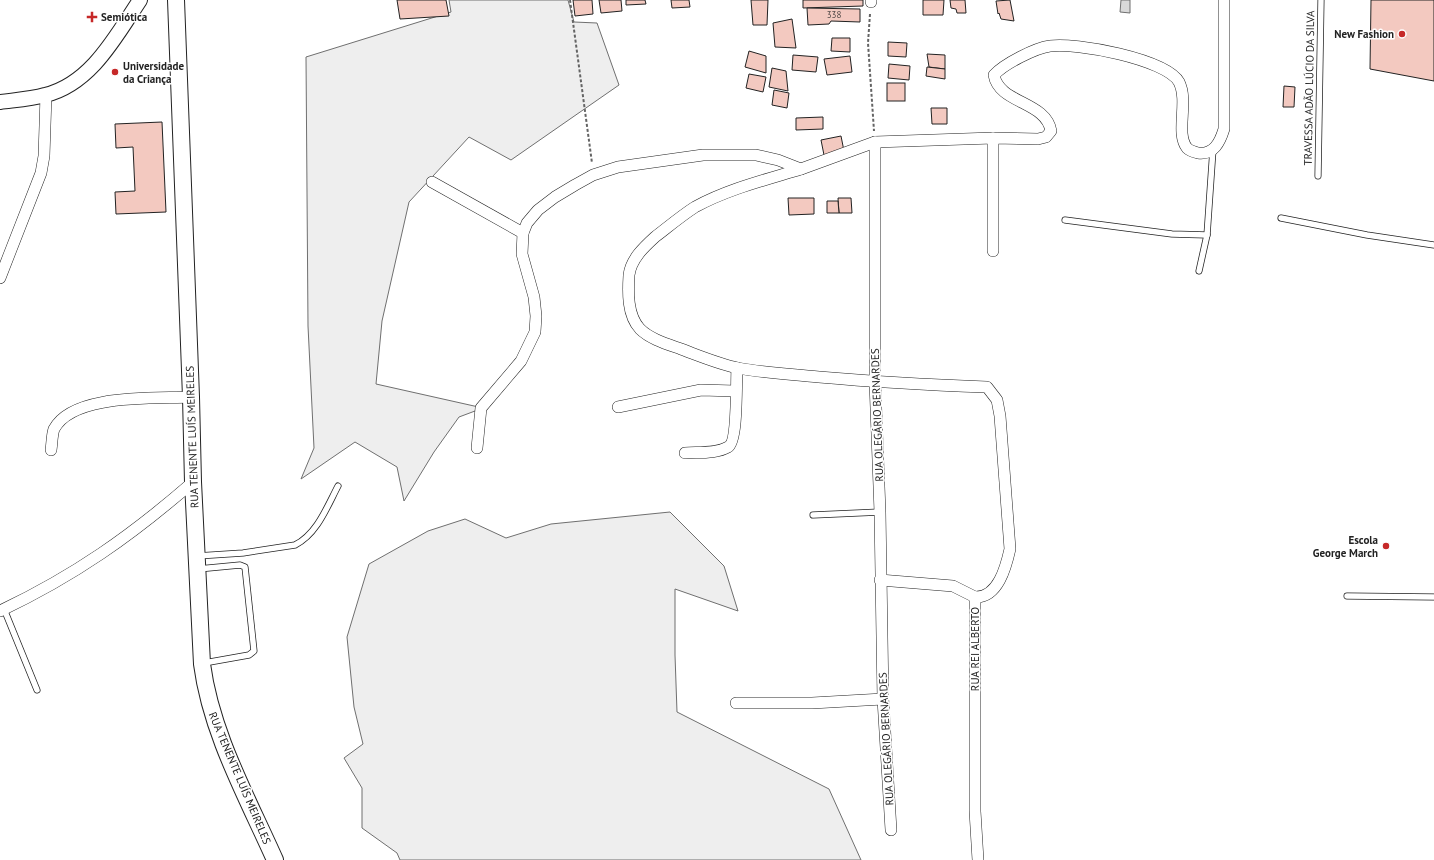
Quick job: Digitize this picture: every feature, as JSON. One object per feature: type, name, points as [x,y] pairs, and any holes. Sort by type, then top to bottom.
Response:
[{"type":"main road","name":"RUA TENENTE LUÍS MEIRELES","points":[[176,0],[191,397],[192,482],[202,664],[205,687],[212,718],[276,860]]},
{"type":"street","points":[[0,102],[46,95],[59,90],[78,79],[93,66],[108,48],[140,0]]},
{"type":"street","points":[[875,382],[737,368],[675,347],[650,336],[640,329],[634,321],[630,305],[628,287],[630,270],[633,261],[647,244],[670,224],[694,208],[721,195],[801,169],[875,142],[993,138],[1038,139],[1046,137],[1051,131],[1050,123],[1045,117],[1026,103],[1005,92],[998,86],[994,74],[1000,68],[1016,59],[1050,46],[1080,47],[1119,52],[1150,64],[1172,75],[1178,81],[1181,89],[1184,105],[1183,136],[1187,147],[1192,151],[1203,153],[1213,149],[1218,144],[1221,137],[1224,117],[1224,0]]},
{"type":"street","points":[[0,278],[40,173],[44,156],[46,95]]},
{"type":"street","points":[[993,138],[993,251]]},
{"type":"street","name":"RUA OLEGÁRIO BERNARDES","points":[[875,142],[875,382],[880,512],[883,699],[891,830]]},
{"type":"street","points":[[478,448],[481,408],[521,362],[535,332],[536,316],[534,297],[522,254],[523,233],[527,223],[538,210],[555,197],[594,175],[618,167],[651,161],[703,155],[756,156],[778,160],[801,169]]},
{"type":"street","points":[[432,182],[523,233]]},
{"type":"street","points":[[685,453],[719,450],[730,446],[733,443],[735,429],[735,391],[737,368]]},
{"type":"street","name":"RUA REI ALBERTO","points":[[875,382],[987,387],[994,394],[998,407],[1010,549],[1008,559],[992,592],[986,596],[975,598],[975,811],[978,860]]},
{"type":"street","points":[[618,407],[701,390],[735,391]]},
{"type":"street","points":[[51,450],[54,429],[71,412],[83,406],[99,401],[191,397]]},
{"type":"street","points":[[2,610],[60,580],[104,553],[138,529],[192,482]]},
{"type":"street","points":[[880,580],[953,586],[975,598]]},
{"type":"street","points":[[736,703],[812,703],[883,699]]},
{"type":"lane","name":"TRAVESSA ADÃO LÚCIO DA SILVA","points":[[1318,176],[1321,0]]},
{"type":"lane","points":[[1199,272],[1207,235],[1213,149]]},
{"type":"lane","points":[[1281,218],[1367,235],[1434,245]]},
{"type":"lane","points":[[1065,220],[1172,234],[1207,235]]},
{"type":"lane","points":[[197,563],[295,544],[302,541],[321,519],[338,486]]},
{"type":"lane","points":[[813,515],[880,512]]},
{"type":"lane","points":[[197,563],[240,565],[245,567],[254,651],[249,656],[202,664]]},
{"type":"lane","points":[[1347,596],[1434,597]]},
{"type":"lane","points":[[2,610],[37,690]]},
{"type":"path","points":[[570,0],[594,175]]},
{"type":"path","points":[[871,1],[868,43],[875,142]]},
{"type":"shaded area","points":[[449,0],[568,0],[574,22],[597,23],[619,85],[511,160],[469,137],[409,202],[382,321],[376,384],[483,408],[459,417],[434,452],[404,501],[397,467],[355,442],[301,479],[314,448],[308,326],[306,57],[451,12]]},
{"type":"shaded area","points":[[1121,0],[1130,0],[1130,13],[1120,12]]},
{"type":"shaded area","points":[[670,512],[724,566],[738,611],[675,589],[677,712],[829,789],[861,860],[400,860],[397,853],[362,828],[362,788],[344,758],[363,744],[354,707],[347,637],[369,564],[428,531],[465,519],[506,538],[551,524]]},
{"type":"building","points":[[397,0],[446,0],[449,16],[400,19]]},
{"type":"building","points":[[573,0],[592,0],[593,14],[575,16]]},
{"type":"building","points":[[599,0],[621,0],[622,11],[601,13]]},
{"type":"building","points":[[626,0],[645,0],[646,4],[626,5]]},
{"type":"building","points":[[671,0],[689,0],[690,7],[672,8]]},
{"type":"building","points":[[751,0],[768,0],[767,25],[753,25]]},
{"type":"building","points":[[803,0],[863,0],[863,6],[803,8]]},
{"type":"building","points":[[923,0],[944,0],[943,15],[923,15]]},
{"type":"building","points":[[950,0],[965,0],[966,13],[957,13],[956,9],[951,8]]},
{"type":"building","points":[[1010,0],[1014,21],[1001,19],[999,13],[998,14],[996,1]]},
{"type":"building","name":"New Fashion","points":[[1371,0],[1434,0],[1434,81],[1370,69]]},
{"type":"building","points":[[807,8],[860,9],[860,22],[831,21],[829,24],[808,25]]},
{"type":"building","points":[[792,19],[796,48],[775,47],[773,23]]},
{"type":"building","points":[[832,38],[850,38],[850,52],[831,51]]},
{"type":"building","points":[[888,42],[907,43],[906,57],[888,56]]},
{"type":"building","points":[[749,51],[766,56],[766,73],[745,67]]},
{"type":"building","points":[[927,54],[945,55],[945,69],[929,67]]},
{"type":"building","points":[[793,55],[818,57],[816,72],[792,70]]},
{"type":"building","points":[[850,56],[852,72],[827,75],[824,59]]},
{"type":"building","points":[[889,64],[910,66],[909,80],[888,78]]},
{"type":"building","points":[[927,67],[945,69],[945,79],[926,76]]},
{"type":"building","points":[[772,68],[786,71],[788,91],[769,87]]},
{"type":"building","points":[[749,74],[766,77],[763,92],[746,88]]},
{"type":"building","points":[[887,83],[905,83],[905,101],[887,101]]},
{"type":"building","points":[[1284,86],[1295,87],[1294,107],[1283,107]]},
{"type":"building","points":[[774,90],[789,93],[787,108],[772,105]]},
{"type":"building","points":[[931,108],[947,108],[947,124],[932,124]]},
{"type":"building","points":[[823,117],[823,129],[796,130],[796,118]]},
{"type":"building","points":[[162,122],[166,212],[116,214],[115,192],[135,191],[133,147],[116,148],[115,124]]},
{"type":"building","points":[[841,136],[844,151],[824,155],[821,140]]},
{"type":"building","points":[[788,198],[814,198],[814,214],[789,215]]},
{"type":"building","points":[[838,198],[851,198],[852,213],[839,213]]},
{"type":"building","points":[[827,201],[838,201],[839,213],[827,213]]},
{"type":"place","name":"Semiótica","points":[[92,17]]},
{"type":"place","name":"New Fashion","points":[[1402,34]]},
{"type":"place","name":"Universidade da Criança","points":[[115,72]]},
{"type":"place","name":"Escola George March","points":[[1386,546]]}]
